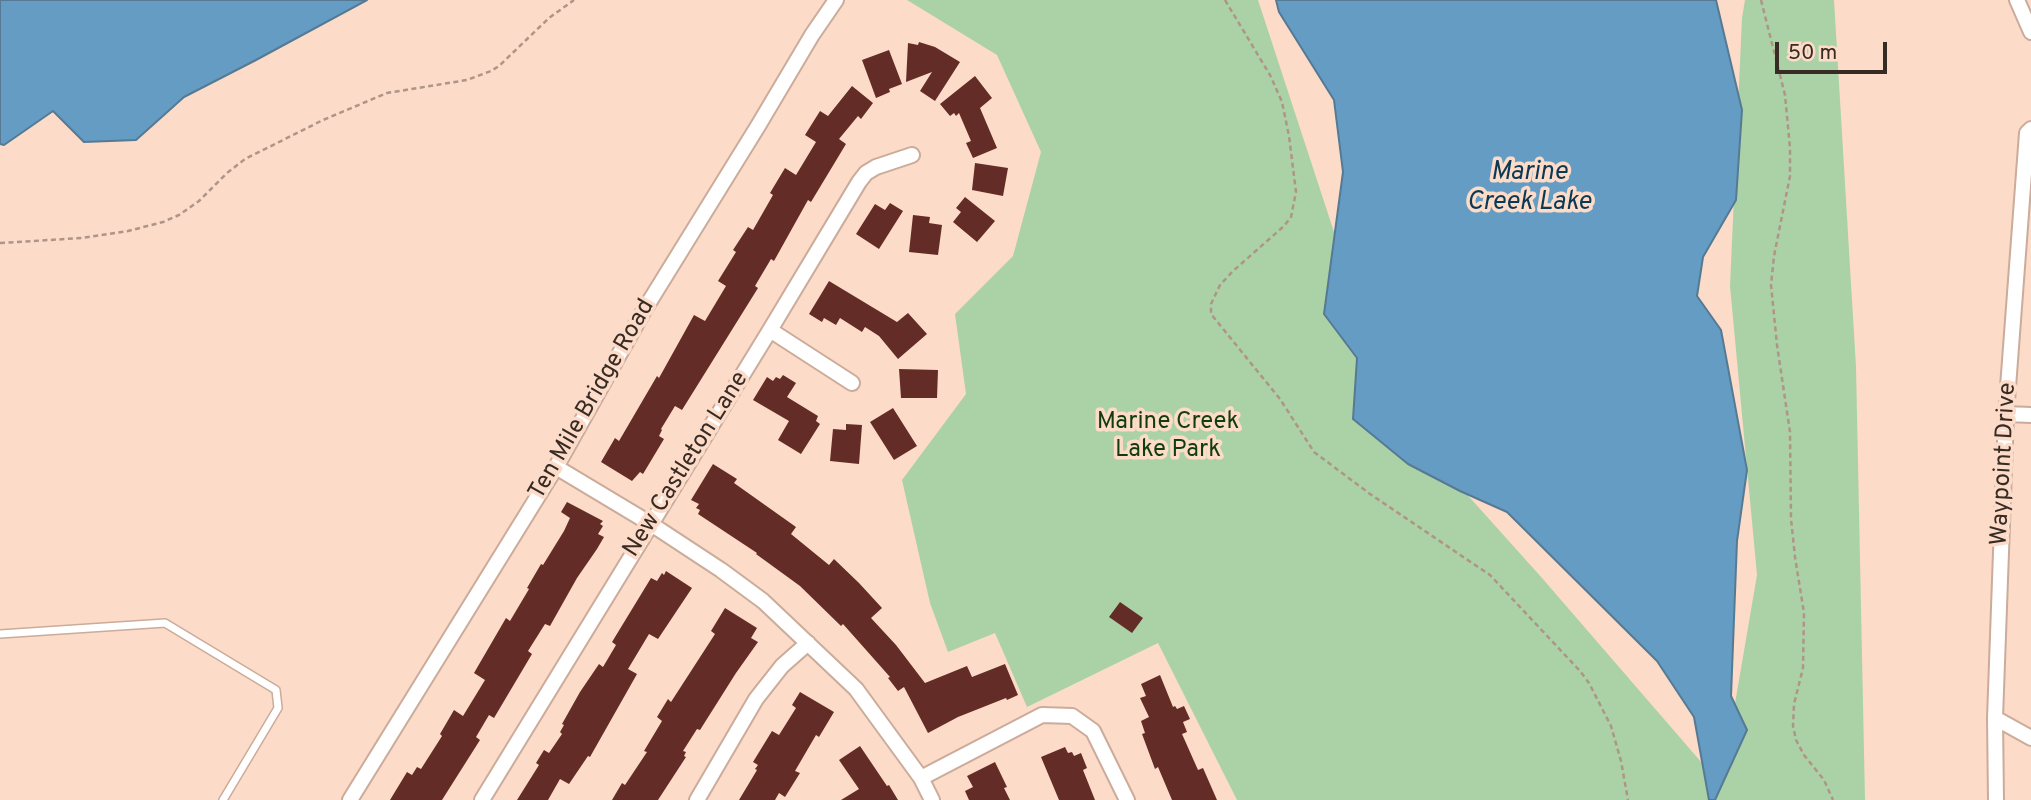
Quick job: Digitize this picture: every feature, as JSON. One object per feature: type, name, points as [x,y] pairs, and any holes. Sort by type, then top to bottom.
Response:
[{"type":"street","name":"Ten Mile Bridge Road","points":[[350,800],[556,467],[643,312],[836,0]]},
{"type":"street","points":[[2017,0],[2031,32]]},
{"type":"street","name":"Waypoint Drive","points":[[1996,800],[1995,718],[2006,414],[2027,133],[2031,129]]},
{"type":"street","name":"New Castleton Lane","points":[[482,800],[859,182],[866,173],[876,167],[912,155]]},
{"type":"street","points":[[770,330],[852,383]]},
{"type":"street","points":[[2006,414],[2031,415]]},
{"type":"street","points":[[556,467],[651,524],[764,601],[856,689],[921,778],[932,800]]},
{"type":"street","points":[[697,800],[756,699],[782,666],[808,643]]},
{"type":"street","points":[[921,778],[1042,715],[1072,716],[1093,732],[1128,800]]},
{"type":"street","points":[[1995,718],[2031,738]]},
{"type":"lane","points":[[0,634],[165,623],[276,690],[278,708],[223,800]]},
{"type":"path","points":[[0,243],[82,238],[163,222],[199,201],[245,159],[323,120],[387,93],[467,80],[491,71],[549,18],[574,0]]},
{"type":"path","points":[[1225,0],[1270,75],[1282,102],[1296,192],[1291,217],[1220,285],[1211,304],[1211,314],[1280,399],[1314,452],[1370,494],[1490,575],[1580,671],[1611,726],[1628,800]]},
{"type":"path","points":[[1761,0],[1785,95],[1791,156],[1771,285],[1790,432],[1791,519],[1804,612],[1803,668],[1794,704],[1793,726],[1796,740],[1804,755],[1824,780],[1833,800]]},
{"type":"green space","name":"Marine Creek Lake Park","points":[[907,0],[1258,0],[1335,235],[1367,383],[1542,578],[1721,785],[1757,575],[1730,286],[1742,18],[1745,0],[1834,0],[1856,367],[1865,800],[1237,800],[1158,643],[1027,707],[995,633],[948,652],[930,603],[902,480],[966,394],[955,314],[1013,256],[1041,152],[997,55]]},
{"type":"water","points":[[0,0],[367,0],[184,97],[136,140],[84,142],[53,111],[4,145],[0,144]]},
{"type":"water","name":"Marine Creek Lake","points":[[1276,0],[1716,0],[1742,110],[1736,200],[1703,257],[1697,296],[1721,330],[1747,470],[1737,541],[1731,696],[1747,730],[1715,800],[1709,800],[1694,717],[1657,661],[1507,512],[1408,464],[1353,419],[1357,358],[1324,314],[1343,172],[1334,100],[1279,12]]},
{"type":"building","points":[[919,42],[935,47],[960,62],[935,101],[920,91],[932,72],[906,82],[908,43],[918,45]]},
{"type":"building","points":[[889,50],[902,84],[876,98],[862,60]]},
{"type":"building","points":[[975,76],[992,98],[980,108],[997,148],[973,158],[966,143],[971,141],[959,113],[950,116],[940,104]]},
{"type":"building","points":[[852,86],[873,103],[861,119],[858,116],[839,139],[846,144],[811,202],[808,200],[774,261],[771,259],[755,286],[758,288],[682,410],[675,406],[661,429],[659,436],[664,439],[643,474],[640,472],[632,481],[601,462],[615,438],[619,441],[657,376],[659,378],[694,315],[705,321],[726,286],[718,281],[736,252],[733,250],[748,227],[753,230],[785,168],[796,175],[816,142],[805,135],[820,111],[828,116]]},
{"type":"building","points":[[975,163],[1008,168],[1003,196],[972,190]]},
{"type":"building","points":[[965,197],[995,221],[977,242],[953,222],[961,212],[956,208]]},
{"type":"building","points":[[890,203],[903,211],[879,249],[856,234],[875,204],[885,210]]},
{"type":"building","points":[[913,215],[930,217],[929,223],[942,225],[938,255],[909,252]]},
{"type":"building","points":[[829,281],[897,322],[908,313],[927,334],[898,359],[879,336],[865,327],[862,332],[840,318],[836,325],[824,318],[822,322],[809,314]]},
{"type":"building","points":[[899,369],[938,370],[937,398],[901,398]]},
{"type":"building","points":[[783,375],[796,383],[787,397],[818,416],[816,421],[820,424],[801,454],[778,440],[789,421],[753,400],[767,377],[773,381]]},
{"type":"building","points":[[893,408],[917,446],[894,460],[870,422]]},
{"type":"building","points":[[846,424],[862,425],[859,464],[830,461],[833,429],[846,430]]},
{"type":"building","points":[[713,464],[737,479],[734,483],[796,527],[791,534],[829,565],[834,559],[859,583],[882,608],[871,618],[925,683],[967,666],[972,677],[1005,664],[1018,695],[958,717],[928,733],[904,687],[898,691],[888,678],[890,677],[843,624],[841,626],[800,586],[757,553],[698,514],[700,510],[696,508],[699,504],[691,500]]},
{"type":"building","points":[[567,502],[603,521],[598,534],[604,537],[597,549],[550,626],[545,624],[528,651],[532,654],[494,718],[489,715],[476,737],[480,740],[442,800],[390,800],[407,772],[412,775],[417,767],[421,769],[442,736],[440,734],[454,710],[463,716],[485,680],[474,673],[506,618],[510,621],[541,564],[543,565],[564,531],[570,518],[561,512]]},
{"type":"building","points":[[666,571],[692,588],[658,639],[649,634],[628,669],[637,674],[590,757],[588,756],[569,784],[560,779],[548,800],[517,800],[539,765],[536,763],[544,750],[549,753],[562,734],[562,724],[580,692],[599,664],[603,667],[616,645],[612,642],[651,578],[657,581]]},
{"type":"building","points":[[1120,602],[1143,618],[1132,633],[1109,617]]},
{"type":"building","points":[[725,608],[757,628],[751,638],[758,642],[700,730],[697,729],[683,751],[686,752],[686,757],[658,800],[612,800],[647,752],[644,751],[662,721],[657,717],[668,699],[671,702],[715,634],[711,631]]},
{"type":"building","points":[[1160,675],[1173,707],[1177,709],[1184,706],[1190,719],[1183,722],[1187,732],[1182,734],[1198,770],[1203,768],[1217,800],[1172,800],[1158,767],[1155,769],[1142,734],[1145,733],[1141,721],[1149,717],[1140,698],[1146,696],[1141,684]]},
{"type":"building","points":[[800,692],[834,712],[819,737],[816,735],[795,771],[800,773],[785,797],[779,793],[775,800],[739,800],[757,770],[755,769],[758,765],[753,762],[772,731],[779,735],[796,708],[792,705]]},
{"type":"building","points":[[860,746],[898,800],[841,800],[859,789],[839,760]]},
{"type":"building","points":[[1065,747],[1068,753],[1072,752],[1074,756],[1081,753],[1087,768],[1083,770],[1095,800],[1059,800],[1041,757]]},
{"type":"building","points":[[995,762],[1010,800],[969,800],[965,791],[973,787],[967,776]]}]
